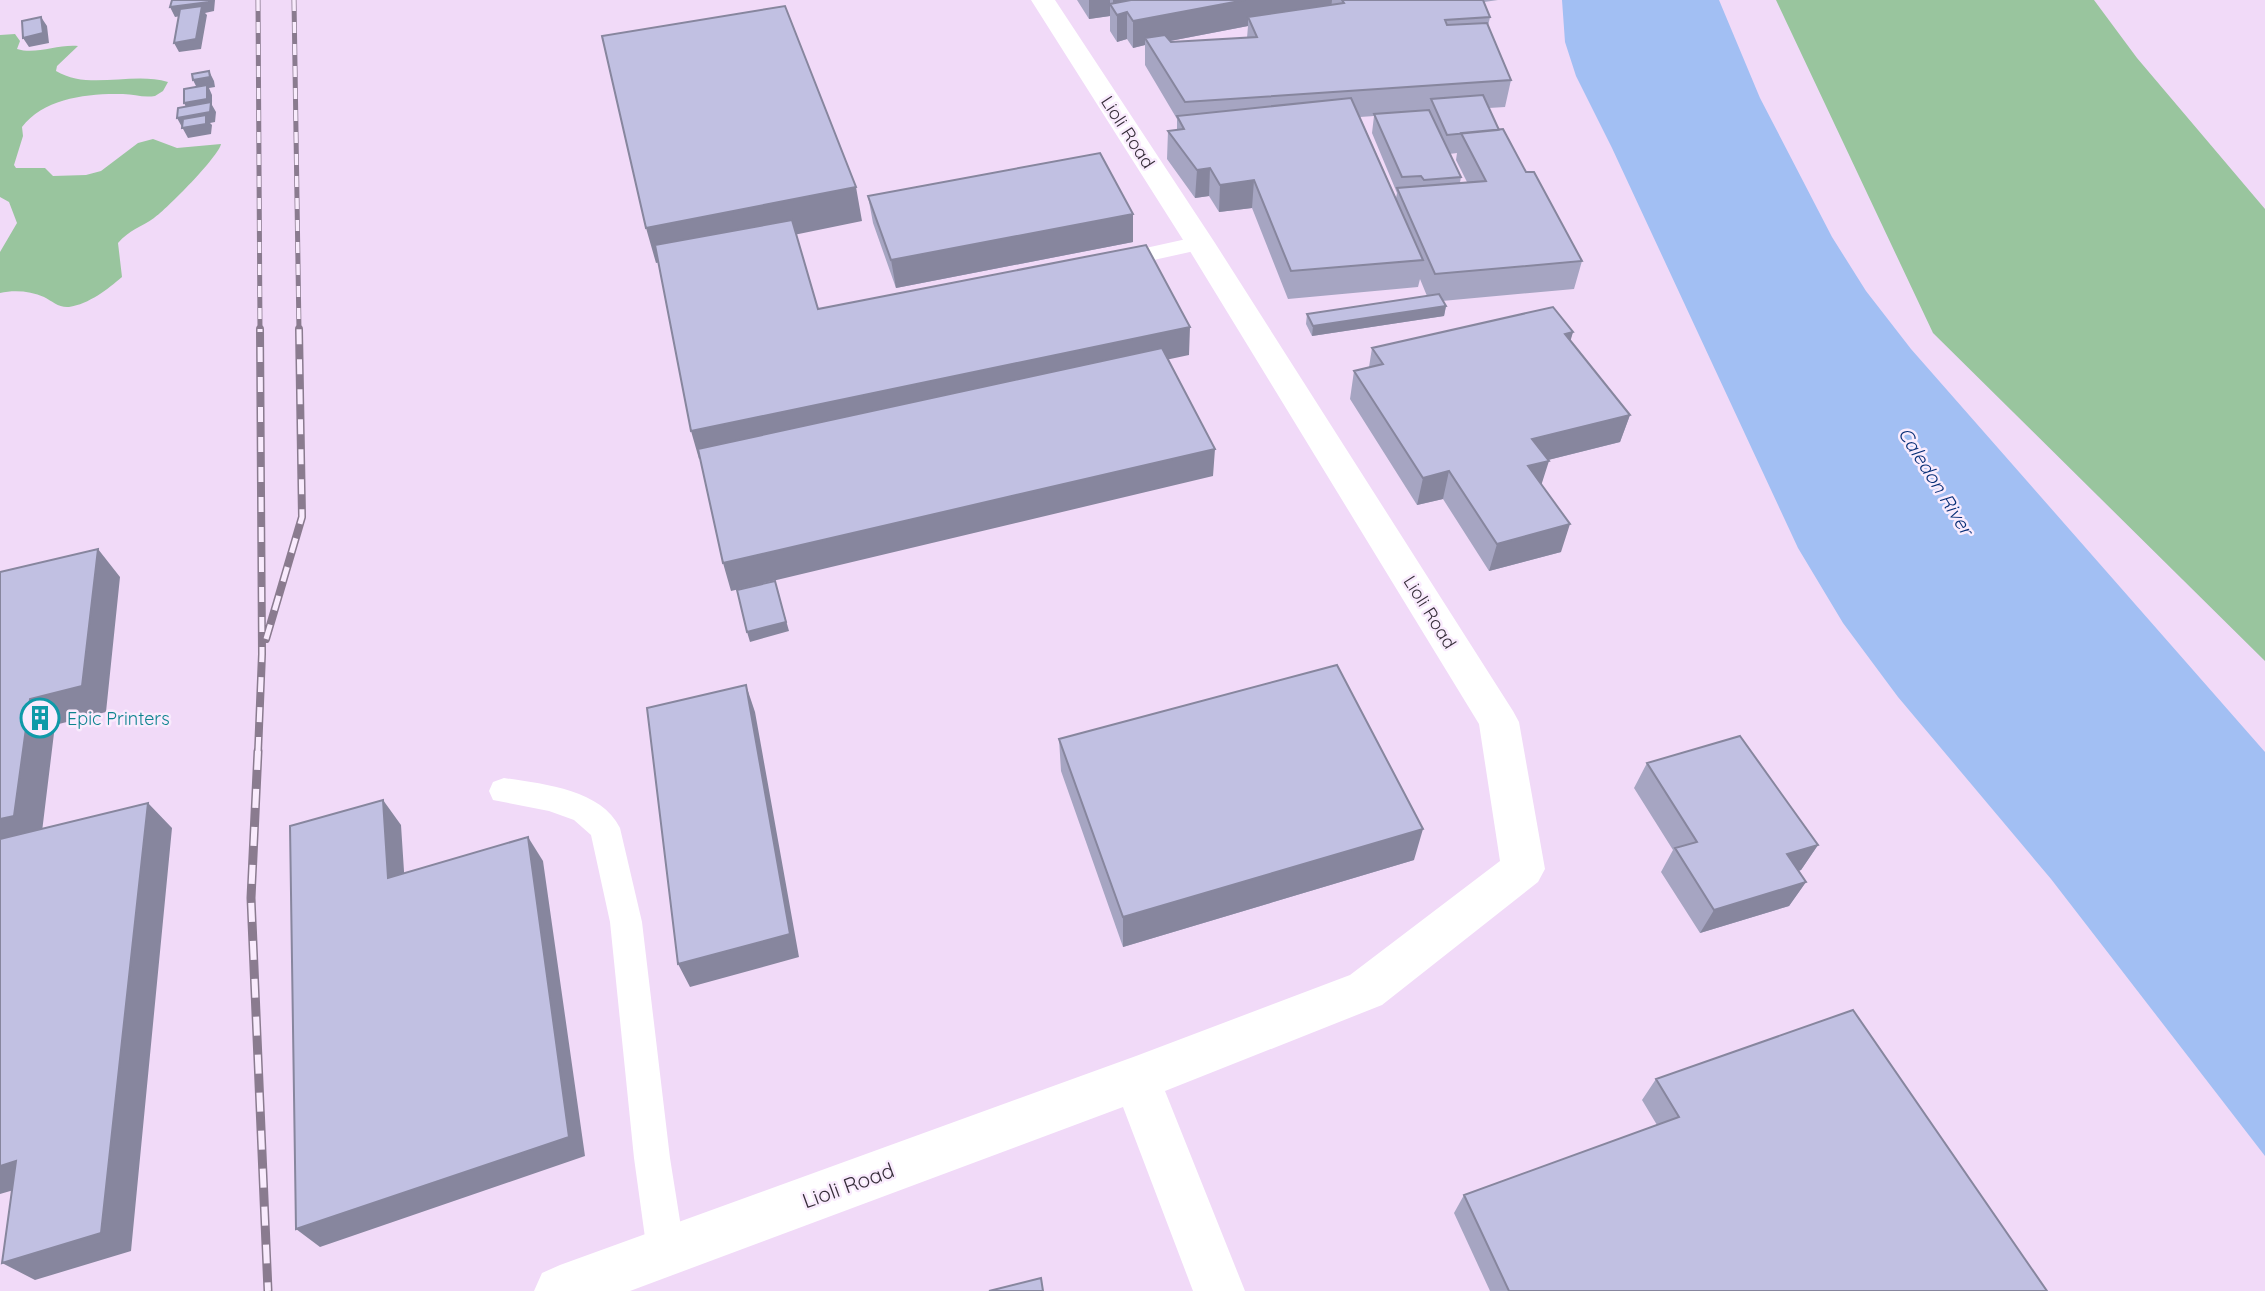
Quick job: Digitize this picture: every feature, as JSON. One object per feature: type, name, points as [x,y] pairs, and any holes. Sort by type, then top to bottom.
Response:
[{"type":"street","name":"Lioli Road","points":[[560,1291],[1136,1079],[1366,990],[1523,869],[1499,722],[1200,243],[1043,0]]},
{"type":"street","points":[[1136,1079],[1219,1291]]},
{"type":"lane","points":[[1088,268],[1200,243]]},
{"type":"lane","points":[[504,791],[550,798],[574,806],[586,811],[605,828],[626,922],[652,1158],[666,1252]]},
{"type":"green space","points":[[1776,0],[2094,0],[2137,58],[2265,209],[2265,661],[1933,333]]},
{"type":"green space","points":[[15,34],[20,41],[17,49],[24,51],[78,46],[57,66],[56,71],[69,77],[82,80],[140,78],[168,82],[163,91],[155,96],[81,96],[42,109],[22,127],[23,136],[14,165],[16,168],[45,168],[53,176],[86,175],[101,171],[138,143],[153,139],[177,148],[221,144],[202,170],[170,204],[118,243],[122,277],[91,299],[69,307],[34,293],[0,293],[0,252],[17,223],[9,202],[0,197],[0,35]]},
{"type":"water","name":"Caledon River","points":[[1562,0],[1719,0],[1760,98],[1832,237],[1866,291],[1911,349],[2265,752],[2265,1156],[2051,879],[1898,697],[1843,623],[1798,548],[1576,76],[1565,42]]},
{"type":"building","points":[[172,0],[209,0],[209,2],[170,7]]},
{"type":"building","points":[[1131,0],[1245,0],[1133,21],[1127,12],[1117,15],[1110,4]]},
{"type":"building","points":[[1342,0],[1483,0],[1490,17],[1445,20],[1447,25],[1487,23],[1511,80],[1185,102],[1145,38],[1165,35],[1171,42],[1257,37],[1248,17],[1344,3]]},
{"type":"building","points":[[202,6],[196,39],[174,43],[180,9]]},
{"type":"building","points":[[785,6],[856,187],[646,228],[602,36]]},
{"type":"building","points":[[41,17],[43,33],[23,38],[22,21]]},
{"type":"building","points":[[209,71],[210,77],[193,80],[192,74]]},
{"type":"building","points":[[207,85],[207,99],[184,103],[184,89]]},
{"type":"building","points":[[1483,95],[1499,130],[1447,135],[1431,99]]},
{"type":"building","points":[[1351,98],[1423,260],[1291,271],[1254,180],[1220,185],[1210,168],[1197,170],[1168,131],[1184,129],[1177,116]]},
{"type":"building","points":[[211,102],[210,112],[177,118],[178,108]]},
{"type":"building","points":[[1429,110],[1461,177],[1424,180],[1421,176],[1402,177],[1374,114]]},
{"type":"building","points":[[206,115],[206,124],[182,128],[183,119]]},
{"type":"building","points":[[1503,129],[1526,172],[1534,172],[1582,261],[1435,274],[1397,188],[1486,181],[1461,133]]},
{"type":"building","points":[[1100,153],[1133,214],[891,260],[868,196]]},
{"type":"building","points":[[792,220],[818,309],[1146,245],[1190,327],[691,431],[655,245]]},
{"type":"building","points":[[1439,294],[1446,306],[1313,326],[1307,314]]},
{"type":"building","points":[[1553,307],[1573,332],[1565,334],[1630,415],[1532,439],[1549,461],[1528,466],[1570,524],[1497,544],[1449,471],[1423,478],[1354,371],[1383,364],[1372,348]]},
{"type":"building","points":[[1162,348],[1215,449],[723,563],[698,449]]},
{"type":"building","points":[[98,549],[82,686],[30,699],[14,816],[0,819],[0,572]]},
{"type":"building","points":[[775,581],[786,622],[747,632],[737,590]]},
{"type":"building","points":[[1337,665],[1423,829],[1123,917],[1059,739]]},
{"type":"building","points":[[746,685],[790,934],[678,964],[647,708]]},
{"type":"building","points":[[1740,736],[1818,845],[1787,854],[1806,882],[1714,910],[1675,848],[1697,842],[1647,763]]},
{"type":"building","points":[[383,800],[388,878],[528,837],[569,1137],[296,1229],[290,826]]},
{"type":"building","points":[[148,803],[101,1233],[2,1263],[16,1161],[0,1166],[0,839]]},
{"type":"building","points":[[1853,1010],[2047,1291],[1509,1291],[1464,1195],[1679,1117],[1656,1079]]},
{"type":"building","points":[[1041,1278],[1043,1291],[989,1291]]},
{"type":"railway","points":[[258,0],[260,331]]},
{"type":"railway","points":[[294,0],[299,331]]},
{"type":"railway","points":[[258,752],[262,654],[260,329]]},
{"type":"railway","points":[[266,639],[302,517],[299,329]]},
{"type":"railway","points":[[258,751],[251,898],[268,1291]]},
{"type":"place","name":"Epic Printers","points":[[40,718]]}]
